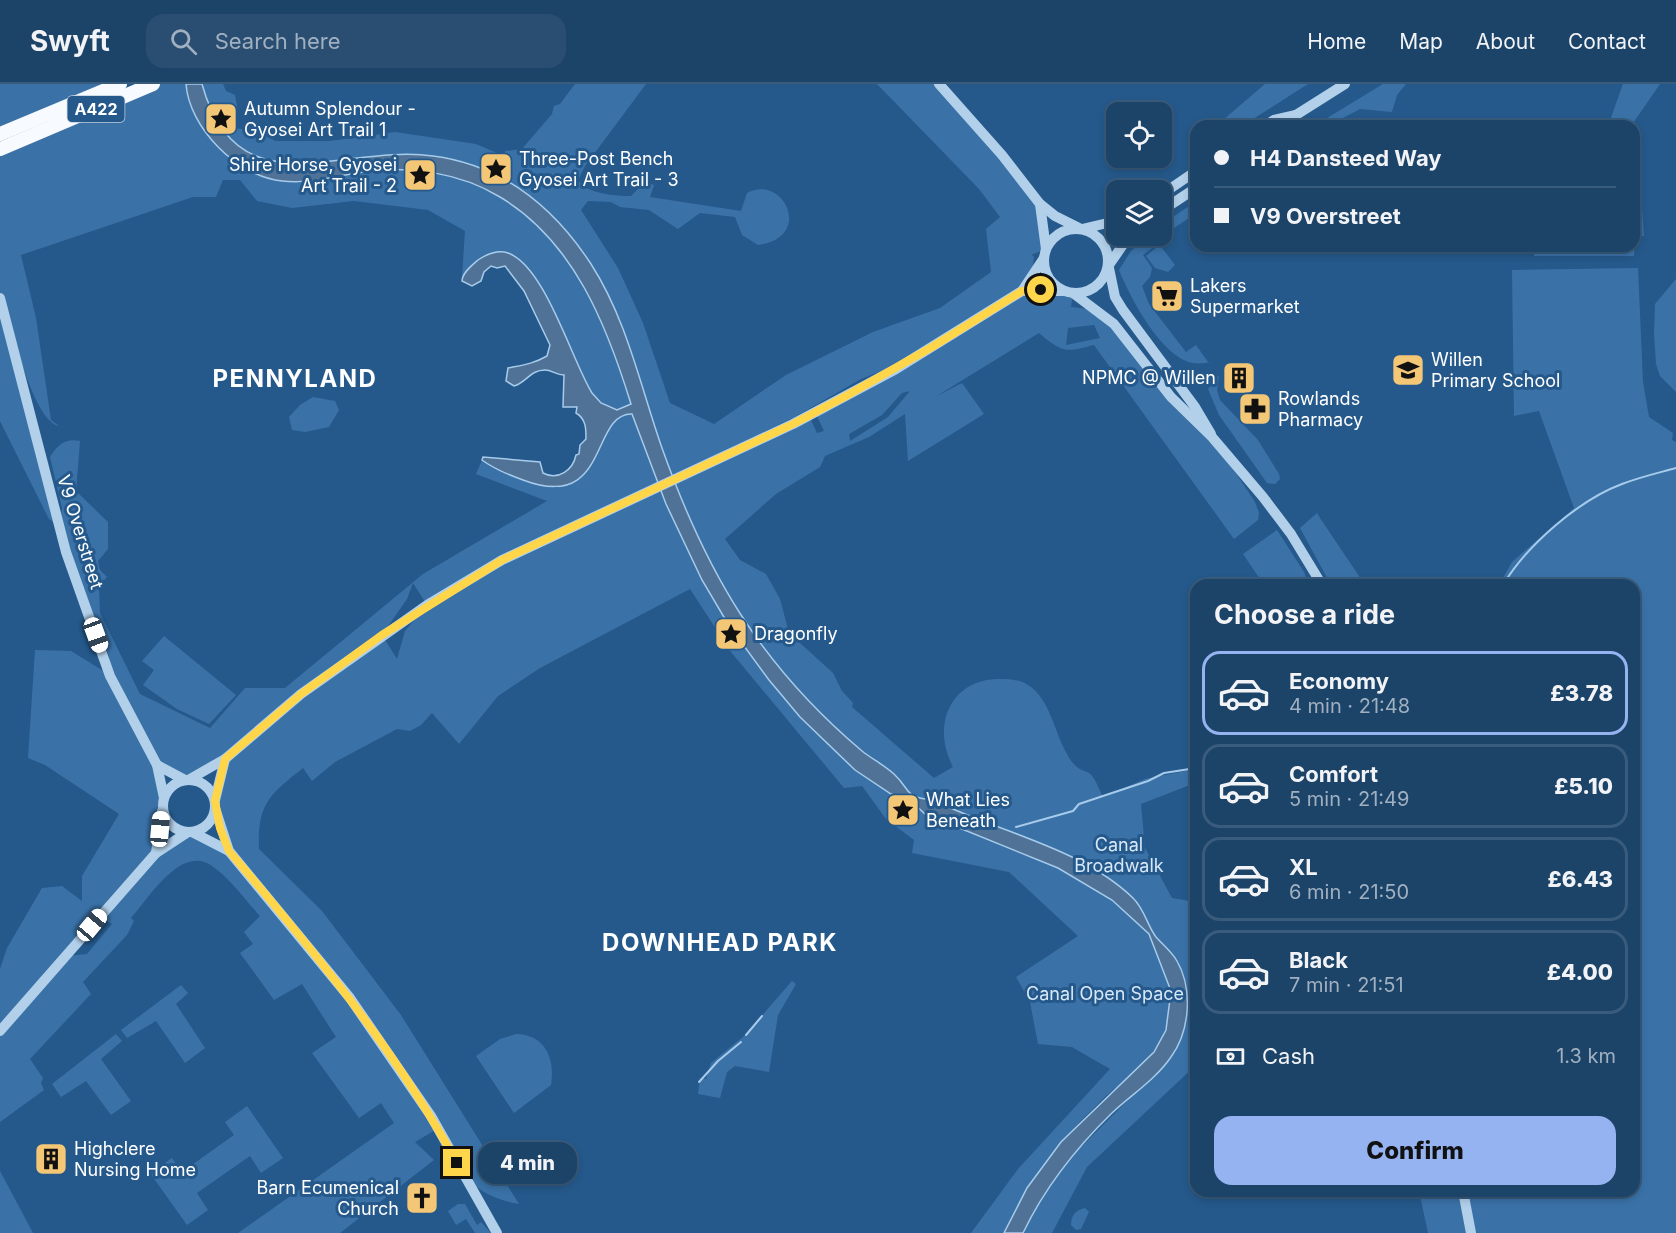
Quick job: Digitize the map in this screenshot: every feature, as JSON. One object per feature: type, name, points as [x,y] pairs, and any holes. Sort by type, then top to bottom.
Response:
[{"type":"main road","name":"A422","points":[[38,126],[120,84]]},
{"type":"main road","name":"A422","points":[[0,149],[9,135],[152,84]]},
{"type":"street","points":[[939,84],[1002,155],[1040,204],[1074,228]]},
{"type":"street","points":[[1291,120],[1345,84]]},
{"type":"street","points":[[1274,120],[1296,115]]},
{"type":"street","points":[[1172,187],[1190,175]]},
{"type":"street","points":[[1172,204],[1190,192]]},
{"type":"street","points":[[1040,204],[1047,275],[1052,282],[1075,294],[1114,324],[1172,397],[1212,437],[1263,497],[1291,534],[1318,579]]},
{"type":"street","points":[[156,853],[163,802],[172,786],[188,780],[225,759],[279,711],[382,635],[483,571],[793,424],[942,342],[1022,291],[1054,237],[1074,228],[1095,230],[1106,225]]},
{"type":"street","points":[[1095,230],[1104,243],[1115,297],[1195,407],[1212,437]]},
{"type":"street","points":[[1022,291],[1075,294],[1100,283],[1122,246]]},
{"type":"street","name":"V9 Overstreet","points":[[0,298],[59,531],[110,676],[154,761],[163,802]]},
{"type":"street","points":[[0,1031],[156,853],[208,824],[225,759]]},
{"type":"street","points":[[154,761],[188,780],[206,786],[215,804],[229,851]]},
{"type":"street","points":[[163,802],[168,821],[173,827],[190,832],[229,851],[291,923],[350,998],[412,1087],[497,1233]]},
{"type":"street","points":[[1463,1197],[1471,1233]]},
{"type":"green space","points":[[0,84],[120,84],[0,129]]},
{"type":"green space","points":[[153,84],[186,84],[191,109],[210,137],[239,162],[264,176],[277,180],[306,182],[328,180],[366,171],[425,172],[440,174],[482,187],[512,204],[538,226],[560,251],[579,279],[609,340],[631,404],[617,410],[601,403],[592,393],[546,297],[525,268],[511,254],[503,252],[490,256],[471,268],[462,277],[465,231],[428,210],[354,201],[292,208],[257,201],[240,180],[223,180],[216,197],[193,197],[21,255],[36,318],[51,420],[59,426],[51,421],[35,398],[9,325],[57,525],[49,519],[0,421],[0,302],[4,310],[0,292],[0,154]]},
{"type":"green space","name":"Canal Broadwalk","points":[[202,84],[223,84],[226,91],[235,95],[237,106],[227,118],[229,128],[257,130],[275,141],[330,141],[395,132],[476,144],[504,156],[505,151],[522,149],[552,114],[554,106],[560,104],[575,84],[646,84],[585,166],[578,180],[582,185],[602,193],[631,196],[645,182],[654,185],[650,197],[741,211],[747,193],[760,189],[772,192],[781,199],[787,209],[789,220],[785,231],[775,240],[758,245],[742,235],[735,217],[700,213],[678,229],[649,210],[620,207],[611,202],[588,201],[581,210],[618,268],[643,323],[670,403],[714,424],[786,375],[873,332],[940,308],[991,272],[986,229],[1000,217],[979,189],[877,84],[939,84],[1040,204],[1046,249],[1031,255],[1034,256],[1033,266],[1021,287],[884,370],[861,379],[793,418],[721,452],[809,416],[817,433],[824,431],[815,412],[1022,291],[1073,293],[1071,307],[1096,310],[1212,437],[1255,502],[1259,513],[1258,520],[1234,539],[1094,345],[1064,349],[1039,333],[935,397],[962,383],[984,414],[908,461],[905,414],[869,437],[825,456],[820,467],[776,494],[725,539],[740,560],[766,574],[780,599],[789,633],[833,673],[842,691],[853,703],[852,707],[934,778],[953,767],[944,736],[945,721],[950,707],[969,687],[983,681],[1001,679],[1022,682],[1042,698],[1069,758],[1079,768],[1091,774],[1103,797],[1145,779],[1190,770],[1190,785],[1141,804],[1145,848],[1172,898],[1190,901],[1190,1071],[1087,1167],[1052,1233],[1023,1233],[1042,1194],[1074,1154],[1172,1056],[1185,1022],[1187,996],[1178,961],[1153,933],[1140,906],[1114,883],[1067,857],[933,800],[912,795],[894,774],[862,751],[826,719],[794,685],[738,612],[715,572],[676,487],[614,306],[591,264],[576,243],[543,207],[504,179],[458,161],[433,156],[399,154],[297,163],[267,160],[240,147],[218,123]],"holes":[[[1094,325],[1100,338],[1066,345],[1068,328]],[[910,391],[888,417],[850,441],[849,434],[882,415],[902,393]]]},
{"type":"green space","points":[[1265,84],[1308,84],[1251,120],[1223,120]]},
{"type":"green space","points":[[1383,84],[1406,84],[1397,95],[1392,112],[1360,109],[1339,120],[1324,120]]},
{"type":"green space","points":[[1623,84],[1660,84],[1635,120],[1610,120]]},
{"type":"green space","points":[[1640,181],[1644,236],[1640,236]]},
{"type":"green space","points":[[1190,205],[1190,217],[1172,229],[1172,218]]},
{"type":"green space","points":[[1137,246],[1155,246],[1143,255],[1152,268],[1150,277],[1142,286],[1149,304],[1186,352],[1196,345],[1208,362],[1211,362],[1193,363],[1181,358],[1169,350],[1158,338],[1139,310],[1119,270]]},
{"type":"green space","points":[[1157,247],[1162,248],[1175,265],[1168,272],[1155,268],[1146,256]]},
{"type":"green space","points":[[1534,252],[1634,252],[1634,256],[1534,256]]},
{"type":"green space","points":[[1638,268],[1643,382],[1649,417],[1673,433],[1672,440],[1676,442],[1676,1233],[1428,1233],[1420,1197],[1640,1197],[1640,579],[1502,579],[1512,562],[1574,508],[1539,411],[1514,416],[1512,270]]},
{"type":"green space","points":[[1676,279],[1676,392],[1660,376],[1656,364],[1654,333],[1655,304]]},
{"type":"green space","points":[[1219,375],[1217,390],[1220,400],[1258,440],[1279,474],[1280,479],[1275,484],[1267,483],[1219,415],[1208,389]]},
{"type":"green space","points":[[313,397],[335,401],[339,410],[329,427],[305,432],[292,430],[289,417],[300,405]]},
{"type":"green space","name":"Canal Open Space","points":[[626,414],[632,414],[666,504],[691,557],[728,624],[769,680],[800,717],[855,770],[891,794],[912,802],[925,814],[1010,846],[1066,871],[1092,886],[1116,904],[1148,934],[1155,944],[1170,992],[1170,1012],[1164,1033],[1148,1058],[1097,1105],[1056,1149],[1034,1180],[1004,1233],[971,1233],[1018,1169],[1110,1069],[1072,1047],[1038,1044],[1030,1002],[1016,977],[1078,936],[1009,872],[912,853],[914,840],[886,819],[862,786],[844,788],[731,652],[690,589],[540,668],[498,696],[459,744],[432,713],[421,725],[410,731],[397,729],[335,762],[312,781],[303,768],[274,793],[263,810],[260,821],[259,849],[322,911],[401,1015],[519,1204],[502,1200],[477,1187],[460,1168],[437,1129],[415,1142],[434,1160],[340,1233],[238,1233],[394,1123],[381,1103],[359,1118],[312,1053],[336,1037],[302,984],[274,1000],[240,953],[253,944],[244,932],[260,916],[225,877],[212,866],[200,861],[189,862],[167,876],[131,918],[134,921],[127,935],[83,982],[91,994],[30,1059],[43,1078],[41,1083],[44,1090],[0,1122],[0,969],[7,948],[42,888],[62,886],[82,901],[82,876],[119,814],[45,765],[28,758],[35,650],[71,651],[110,675],[109,656],[59,531],[62,508],[50,457],[56,449],[62,443],[80,441],[76,491],[108,522],[108,549],[98,561],[100,570],[107,577],[99,586],[100,613],[140,694],[210,728],[245,688],[285,688],[423,574],[547,501],[476,474],[482,460],[518,479],[557,488],[616,420]],"holes":[[[413,583],[427,605],[405,631],[397,659],[382,635],[407,599]],[[224,761],[215,808],[228,850],[188,832],[156,852],[164,798],[157,766],[190,779]],[[93,913],[112,924],[87,954],[67,956],[92,925]]]},
{"type":"green space","points":[[1317,513],[1361,579],[1328,579],[1300,528]]},
{"type":"green space","points":[[1277,530],[1307,579],[1260,579],[1243,554]]},
{"type":"green space","points":[[164,636],[236,695],[209,724],[177,709],[143,685],[154,670],[142,661]]},
{"type":"green space","points":[[792,981],[796,984],[778,1015],[769,1072],[735,1066],[727,1072],[720,1098],[698,1094],[700,1078],[706,1079],[711,1063],[744,1036]]},
{"type":"green space","points":[[181,985],[188,993],[176,1004],[205,1048],[185,1063],[156,1021],[127,1038],[121,1030]]},
{"type":"green space","points":[[116,1034],[122,1041],[101,1059],[131,1101],[111,1115],[86,1081],[61,1097],[52,1084]]},
{"type":"green space","points":[[516,1034],[526,1035],[541,1044],[550,1058],[552,1075],[551,1085],[514,1113],[476,1056],[500,1039]]},
{"type":"green space","points":[[247,1106],[283,1158],[261,1173],[250,1156],[197,1193],[208,1210],[187,1225],[150,1173],[172,1158],[182,1172],[234,1135],[225,1122]]},
{"type":"green space","points":[[0,1171],[33,1233],[0,1233]]},
{"type":"green space","points":[[458,1204],[465,1204],[477,1225],[481,1222],[491,1233],[475,1233],[466,1219],[456,1225],[448,1211]]},
{"type":"green space","points":[[1085,1208],[1089,1212],[1081,1229],[1076,1230],[1071,1225],[1073,1216]]},
{"type":"shaded area","points":[[186,84],[202,84],[218,123],[240,147],[267,160],[297,163],[399,154],[433,156],[458,161],[504,179],[543,207],[576,243],[603,285],[632,353],[662,448],[697,536],[740,614],[765,650],[794,685],[862,751],[894,774],[912,795],[933,800],[1064,853],[1112,880],[1137,903],[1156,937],[1175,958],[1182,972],[1187,1010],[1182,1035],[1171,1057],[1158,1072],[1112,1113],[1073,1155],[1051,1184],[1023,1233],[1004,1233],[1027,1188],[1061,1142],[1154,1052],[1166,1030],[1171,991],[1149,934],[1112,900],[1058,868],[925,814],[912,802],[891,794],[855,770],[800,717],[769,680],[728,624],[702,580],[666,504],[632,414],[619,418],[609,429],[585,473],[571,483],[551,487],[523,480],[502,472],[482,460],[483,457],[540,462],[543,473],[559,475],[572,465],[576,455],[579,454],[580,445],[586,439],[585,424],[576,413],[577,407],[563,407],[564,375],[547,370],[532,374],[514,386],[506,381],[508,368],[532,363],[547,356],[550,345],[524,291],[505,266],[497,268],[491,266],[484,272],[481,281],[472,286],[462,281],[470,267],[489,254],[508,253],[521,261],[534,276],[546,295],[584,378],[592,393],[601,403],[617,410],[631,404],[611,345],[584,288],[568,261],[526,215],[485,189],[469,182],[434,173],[380,170],[303,181],[282,181],[265,177],[233,160],[206,133],[189,101]]},
{"type":"waterway","points":[[1507,579],[1540,540],[1572,512],[1622,484],[1676,468]]},
{"type":"waterway","points":[[1016,827],[1073,811],[1079,804],[1148,781],[1164,773],[1190,769]]},
{"type":"waterway","points":[[746,1035],[762,1016]]},
{"type":"waterway","points":[[699,1082],[718,1061],[741,1042]]},
{"type":"place","name":"Autumn Splendour - Gyosei Art Trail 1","points":[[221,119]]},
{"type":"place","name":"Three-Post Bench Gyosei Art Trail - 3","points":[[496,169]]},
{"type":"place","name":"Shire Horse, Gyosei Art Trail - 2","points":[[420,175]]},
{"type":"place","name":"Lakers Supermarket","points":[[1167,296]]},
{"type":"place","name":"Willen Primary School","points":[[1408,370]]},
{"type":"place","name":"NPMC @ Willen","points":[[1239,378]]},
{"type":"place","name":"Rowlands Pharmacy","points":[[1255,409]]},
{"type":"place","name":"Dragonfly","points":[[731,634]]},
{"type":"place","name":"What Lies Beneath","points":[[903,810]]},
{"type":"place","name":"Highclere Nursing Home","points":[[51,1159]]},
{"type":"place","name":"Barn Ecumenical Church","points":[[422,1198]]},
{"type":"district","name":"PENNYLAND","points":[[295,379]]},
{"type":"district","name":"DOWNHEAD PARK","points":[[720,943]]},
{"type":"route","points":[[457,1163],[412,1087],[350,998],[321,959],[229,851],[215,808],[218,779],[225,759],[301,694],[382,635],[427,604],[502,560],[793,424],[896,369],[1022,291],[1041,290]]}]
